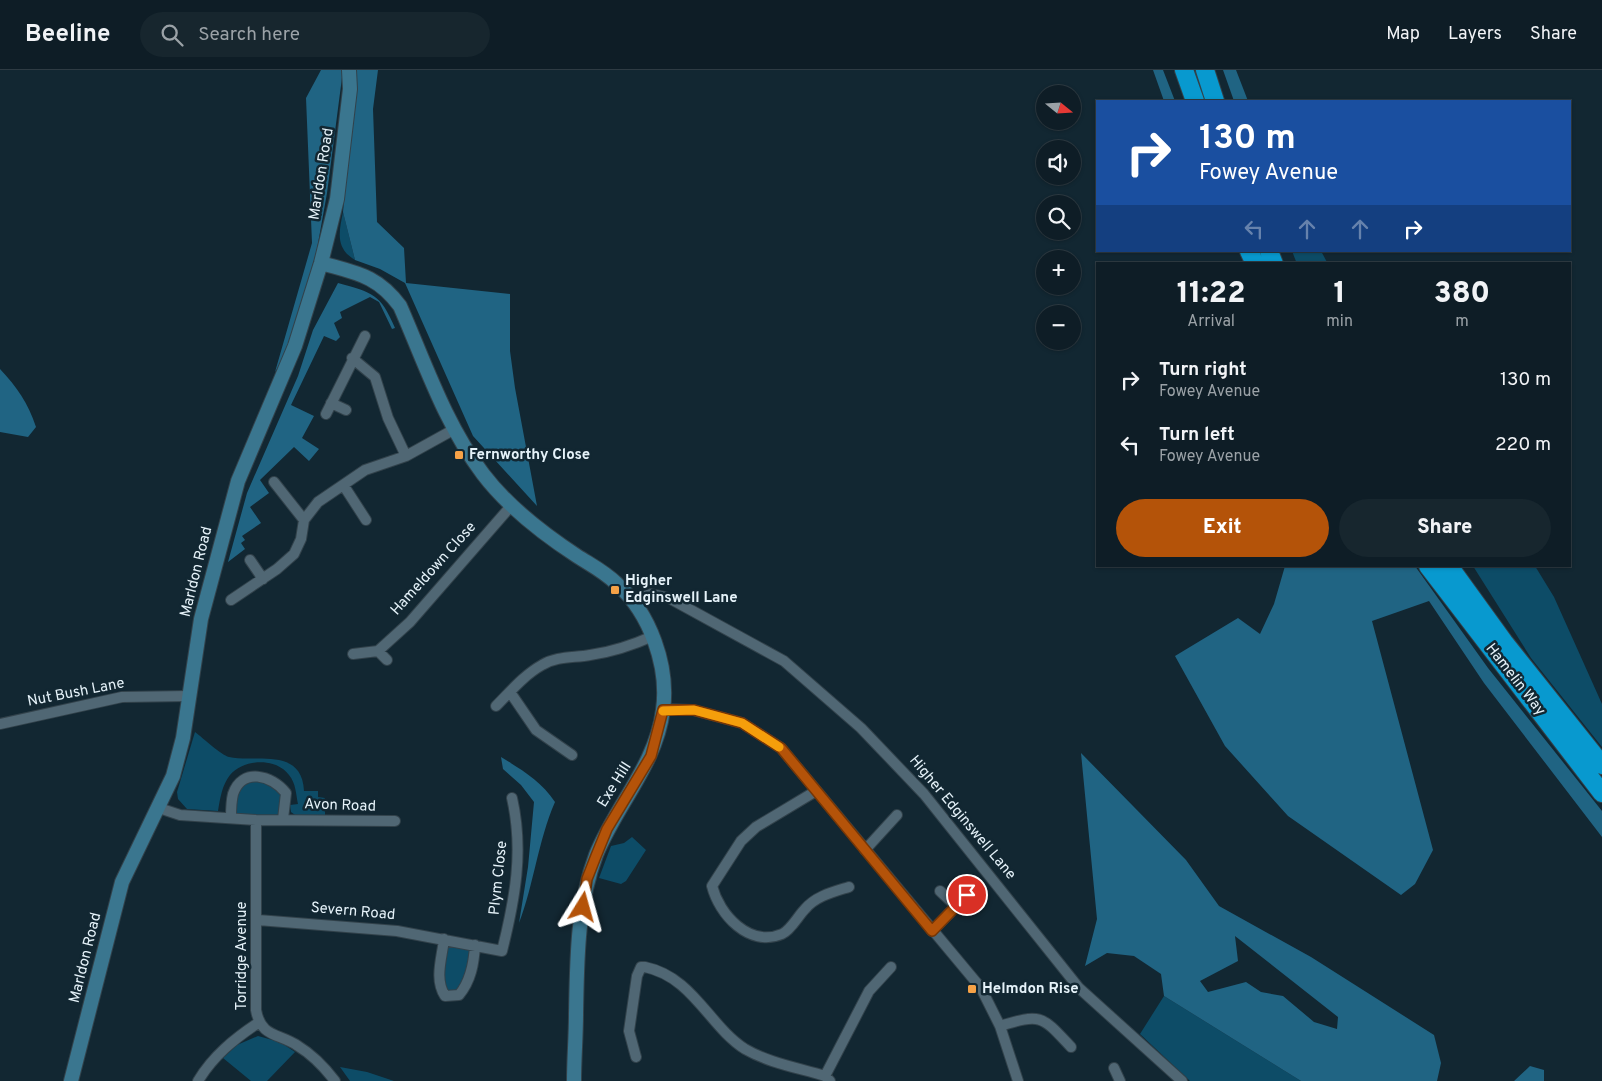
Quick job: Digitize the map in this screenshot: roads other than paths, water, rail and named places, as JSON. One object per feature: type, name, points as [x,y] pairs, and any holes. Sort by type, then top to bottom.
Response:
[{"type":"highway","points":[[1184,70],[1195,100]]},
{"type":"highway","points":[[1205,70],[1215,100]]},
{"type":"highway","name":"Hamelin Way","points":[[1429,567],[1602,793]]},
{"type":"highway","name":"Hamelin Way","points":[[1450,567],[1504,642],[1602,766]]},
{"type":"street","name":"Marldon Road","points":[[71,1081],[122,882],[173,776],[183,738],[201,619],[238,481],[285,370],[321,263],[337,199],[350,89],[350,70]]},
{"type":"street","points":[[321,263],[368,278],[388,290],[400,306],[453,430],[483,474],[511,506],[554,540],[606,574],[632,600]]},
{"type":"street","points":[[326,414],[352,358],[365,336]]},
{"type":"street","points":[[352,358],[375,377],[388,418],[406,456]]},
{"type":"street","points":[[331,403],[346,410]]},
{"type":"street","points":[[231,600],[263,579],[294,554],[302,539],[304,520],[318,502],[365,470],[406,456],[453,430]]},
{"type":"street","points":[[274,482],[304,520]]},
{"type":"street","points":[[344,486],[366,520]]},
{"type":"street","name":"Hameldown Close","points":[[378,651],[410,622],[511,506]]},
{"type":"street","points":[[250,560],[263,579]]},
{"type":"street","name":"Higher Edginswell Lane","points":[[632,600],[651,594],[669,598],[784,661],[861,728],[924,794],[1079,988],[1182,1081]]},
{"type":"street","name":"Exe Hill","points":[[574,1081],[577,958],[587,879],[607,829],[651,756],[663,710],[660,658],[652,636],[632,600]]},
{"type":"street","points":[[496,706],[542,664],[564,657],[590,656],[635,644],[652,636]]},
{"type":"street","points":[[353,654],[378,651],[387,660]]},
{"type":"street","points":[[510,692],[536,730],[572,755]]},
{"type":"street","name":"Nut Bush Lane","points":[[0,724],[122,697],[189,696]]},
{"type":"street","points":[[663,710],[694,710],[742,723],[781,748],[981,988],[1000,1026],[1018,1081]]},
{"type":"street","name":"Avon Road","points":[[231,818],[232,796],[237,786],[242,780],[253,776],[271,779],[286,793],[283,819]]},
{"type":"street","points":[[816,791],[756,827],[741,841],[712,886],[715,896],[735,926],[756,936],[770,936],[783,934],[812,902],[849,887]]},
{"type":"street","name":"Plym Close","points":[[502,951],[511,914],[518,864],[519,829],[513,803],[525,806]]},
{"type":"street","name":"Avon Road","points":[[159,808],[180,815],[256,820],[395,821]]},
{"type":"street","points":[[865,850],[897,815]]},
{"type":"street","name":"Torridge Avenue","points":[[256,820],[258,920],[256,1010],[258,1023],[266,1031],[296,1044],[310,1054],[336,1081]]},
{"type":"street","points":[[940,891],[956,906]]},
{"type":"street","points":[[932,931],[967,895]]},
{"type":"street","name":"Severn Road","points":[[258,920],[397,931],[502,951]]},
{"type":"street","points":[[444,939],[438,978],[440,988],[445,996],[459,995],[466,987],[474,960],[475,945]]},
{"type":"street","points":[[636,1057],[629,1031],[637,976],[641,967],[645,967],[681,985],[704,1006],[725,1032],[744,1048],[762,1057],[828,1079],[869,991],[891,967]]},
{"type":"street","points":[[1000,1026],[1035,1017],[1048,1023],[1071,1047]]},
{"type":"street","points":[[198,1081],[206,1067],[228,1044],[258,1023]]},
{"type":"street","points":[[1114,1068],[1120,1081]]},
{"type":"place","name":"Fernworthy Close","points":[[459,455]]},
{"type":"place","name":"Higher Edginswell Lane","points":[[615,590]]},
{"type":"place","name":"Helmdon Rise","points":[[972,989]]}]
